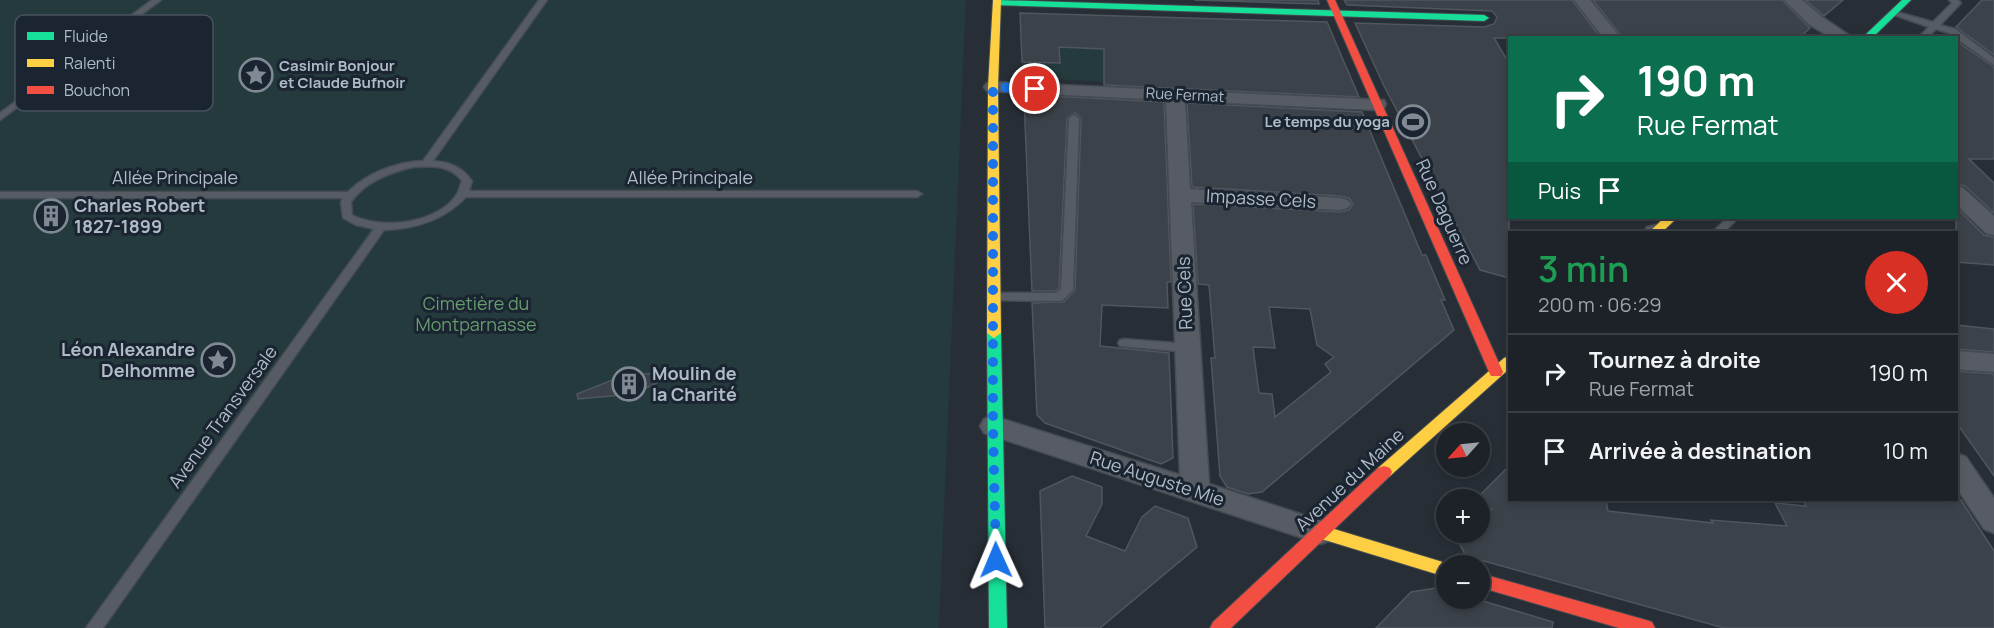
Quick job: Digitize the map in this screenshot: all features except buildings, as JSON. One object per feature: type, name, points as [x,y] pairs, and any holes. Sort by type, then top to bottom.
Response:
[{"type":"main road","name":"Rue Daguerre","points":[[1331,0],[1496,372]]},
{"type":"main road","points":[[1868,36],[1907,0]]},
{"type":"main road","points":[[998,628],[993,426],[993,87],[997,1],[1484,18]]},
{"type":"main road","points":[[1656,231],[1670,219]]},
{"type":"main road","name":"Avenue du Maine","points":[[1219,628],[1399,458],[1508,362]]},
{"type":"main road","points":[[1321,532],[1436,567]]},
{"type":"main road","points":[[1490,583],[1646,628]]},
{"type":"street","points":[[1582,0],[1611,36]]},
{"type":"street","points":[[1792,0],[1816,21],[1842,36]]},
{"type":"street","name":"Rue Fermat","points":[[993,87],[1377,104]]},
{"type":"street","name":"Rue Cels","points":[[1175,95],[1195,492]]},
{"type":"street","points":[[1958,194],[1994,228]]},
{"type":"street","name":"Impasse Cels","points":[[1181,195],[1340,204]]},
{"type":"street","points":[[1958,360],[1994,363]]},
{"type":"street","name":"Rue Auguste Mie","points":[[993,426],[1321,532]]},
{"type":"street","points":[[1958,467],[1994,521]]},
{"type":"lane","points":[[138,15],[158,0]]},
{"type":"lane","points":[[426,163],[543,0]]},
{"type":"lane","points":[[1924,36],[1957,3],[1953,0]]},
{"type":"lane","points":[[1893,13],[1952,32],[1958,36]]},
{"type":"lane","points":[[1958,36],[1994,62]]},
{"type":"lane","points":[[0,117],[15,106]]},
{"type":"lane","points":[[993,297],[1059,297],[1066,290],[1074,118]]},
{"type":"lane","points":[[426,163],[449,166],[461,171],[466,180],[463,195],[446,209],[429,218],[409,224],[380,228],[366,226],[347,216],[345,208],[350,195],[360,185],[386,171],[426,163]]},
{"type":"lane","name":"Allée Principale","points":[[463,195],[917,194]]},
{"type":"lane","name":"Allée Principale","points":[[0,195],[350,195]]},
{"type":"lane","points":[[1719,231],[1732,219]]},
{"type":"lane","name":"Avenue Transversale","points":[[94,628],[380,228]]},
{"type":"lane","points":[[1124,343],[1187,348]]},
{"type":"green space","name":"Cimetière du Montparnasse","points":[[0,0],[966,0],[939,628],[0,628]]},
{"type":"green space","points":[[1057,30],[1093,48],[1104,49],[1104,82],[1024,77],[1022,62]]},
{"type":"traffic: fast","points":[[1868,36],[1907,0]]},
{"type":"traffic: fast","points":[[997,3],[1484,18]]},
{"type":"traffic: fast","points":[[994,333],[998,628]]},
{"type":"traffic: slow","points":[[994,333],[993,87],[997,0]]},
{"type":"traffic: slow","points":[[1656,231],[1670,219]]},
{"type":"traffic: slow","points":[[1384,472],[1508,362]]},
{"type":"traffic: slow","points":[[1321,532],[1436,567]]},
{"type":"traffic: jam","points":[[1331,0],[1496,372]]},
{"type":"traffic: jam","points":[[1219,628],[1384,472]]},
{"type":"traffic: jam","points":[[1490,583],[1646,628]]},
{"type":"place","name":"Casimir Bonjour et Claude Bufnoir","points":[[256,75]]},
{"type":"place","name":"Le temps du yoga","points":[[1413,122]]},
{"type":"place","name":"Charles Robert 1827-1899","points":[[51,216]]},
{"type":"place","name":"Léon Alexandre Delhomme","points":[[218,360]]},
{"type":"place","name":"Moulin de la Charité","points":[[629,384]]},
{"type":"route","points":[[996,560],[993,426],[993,87],[1035,89]]}]
